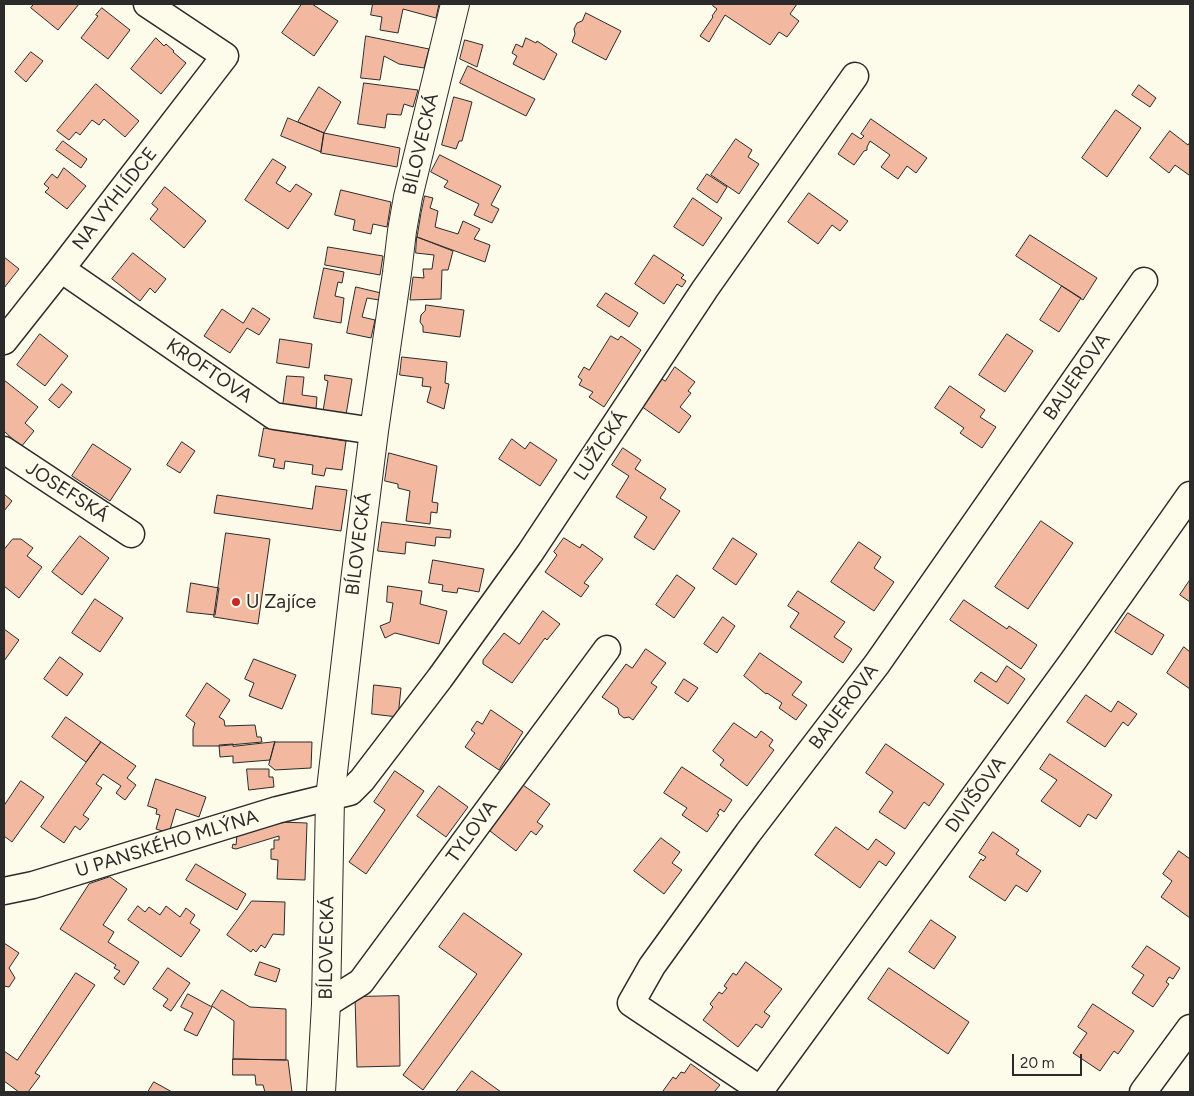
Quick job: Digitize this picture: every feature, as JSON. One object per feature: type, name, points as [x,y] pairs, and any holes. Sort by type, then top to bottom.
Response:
[{"type":"main road","name":"BÍLOVECKÁ","points":[[321,1092],[326,1004],[330,798],[374,431],[408,197],[455,4]]},
{"type":"street","name":"NA VYHLÍDCE","points":[[4,340],[225,56],[147,4]]},
{"type":"street","name":"LUŽICKÁ","points":[[330,798],[350,792],[362,780],[440,678],[530,553],[705,289],[854,76]]},
{"type":"street","name":"KROFTOVA","points":[[61,269],[274,416],[374,431]]},
{"type":"street","name":"BAUEROVA","points":[[760,1091],[631,1003],[652,966],[748,833],[877,664],[1144,281]]},
{"type":"street","name":"JOSEFSKÁ","points":[[4,450],[131,534]]},
{"type":"street","name":"DIVIŠOVA","points":[[760,1091],[1067,669],[1190,495]]},
{"type":"street","name":"TYLOVA","points":[[326,1004],[361,982],[607,649]]},
{"type":"street","name":"U PANSKÉHO MLÝNA","points":[[4,892],[34,885],[277,810],[330,798]]},
{"type":"street","points":[[1143,1092],[1190,1028]]},
{"type":"building","points":[[34,4],[79,4],[58,30],[31,8]]},
{"type":"building","points":[[302,4],[312,4],[338,21],[314,56],[282,33]]},
{"type":"building","points":[[373,4],[439,4],[436,18],[403,9],[398,33],[380,30],[382,17],[371,15]]},
{"type":"building","points":[[714,4],[797,4],[790,14],[799,21],[787,37],[779,32],[770,45],[725,15],[709,42],[700,36],[717,9],[713,6]]},
{"type":"building","points":[[102,8],[130,30],[108,59],[81,38]]},
{"type":"building","points":[[586,13],[621,31],[606,60],[572,42],[575,34],[574,29],[577,23],[582,21]]},
{"type":"building","points":[[366,36],[429,49],[424,68],[399,64],[384,56],[380,80],[361,78]]},
{"type":"building","points":[[156,38],[164,46],[166,44],[186,63],[161,94],[131,69]]},
{"type":"building","points":[[526,38],[536,43],[537,41],[557,54],[544,80],[513,64],[517,56],[512,53],[516,44],[522,47]]},
{"type":"building","points":[[465,40],[483,45],[477,67],[460,59]]},
{"type":"building","points":[[31,52],[43,61],[26,82],[15,72]]},
{"type":"building","points":[[468,66],[535,99],[526,116],[460,83]]},
{"type":"building","points":[[364,83],[418,90],[413,107],[404,104],[401,115],[387,114],[385,128],[358,124]]},
{"type":"building","points":[[96,84],[139,121],[125,137],[104,119],[99,125],[92,120],[80,135],[76,132],[69,140],[57,131]]},
{"type":"building","points":[[1139,85],[1156,98],[1150,107],[1132,95]]},
{"type":"building","points":[[319,87],[341,102],[324,133],[298,122]]},
{"type":"building","points":[[454,97],[472,102],[462,141],[459,141],[456,149],[442,145]]},
{"type":"building","points":[[1116,110],[1141,128],[1107,177],[1082,158]]},
{"type":"building","points":[[288,118],[324,133],[321,152],[281,136]]},
{"type":"building","points":[[871,119],[927,158],[916,173],[907,166],[898,179],[881,167],[890,155],[870,141],[867,150],[864,151],[854,165],[838,154],[852,133],[861,139],[864,136],[861,134]]},
{"type":"building","points":[[1170,131],[1188,145],[1190,142],[1189,175],[1175,165],[1169,173],[1150,158]]},
{"type":"building","points":[[324,133],[400,148],[397,167],[321,153]]},
{"type":"building","points":[[736,139],[752,150],[748,157],[759,164],[739,194],[711,175]]},
{"type":"building","points":[[63,141],[87,159],[81,168],[56,150]]},
{"type":"building","points":[[440,155],[501,186],[491,205],[499,209],[492,223],[474,215],[479,204],[444,187],[448,181],[431,172]]},
{"type":"building","points":[[273,159],[286,167],[276,183],[290,192],[296,184],[312,194],[288,229],[245,200]]},
{"type":"building","points":[[64,168],[86,186],[67,209],[45,192],[49,188],[44,184],[52,174],[57,178]]},
{"type":"building","points":[[707,174],[727,187],[717,203],[697,189]]},
{"type":"building","points":[[165,187],[206,221],[184,248],[150,219],[158,209],[152,204]]},
{"type":"building","points":[[341,190],[391,202],[387,227],[373,224],[371,234],[353,230],[355,220],[335,215]]},
{"type":"building","points":[[809,193],[848,221],[840,231],[832,225],[818,244],[788,222]]},
{"type":"building","points":[[425,196],[433,198],[430,208],[438,211],[435,227],[458,234],[463,221],[480,229],[474,239],[490,245],[485,262],[417,237]]},
{"type":"building","points":[[693,198],[722,218],[703,246],[674,227]]},
{"type":"building","points":[[1030,235],[1097,278],[1083,300],[1016,256]]},
{"type":"building","points":[[417,237],[453,251],[448,270],[442,270],[441,299],[410,300],[413,277],[424,278],[423,269],[432,269],[434,255],[416,253]]},
{"type":"building","points":[[328,247],[383,256],[380,275],[325,265]]},
{"type":"building","points":[[133,253],[166,279],[155,293],[150,288],[140,301],[112,279]]},
{"type":"building","points":[[654,255],[684,275],[681,278],[686,281],[682,287],[677,284],[664,304],[635,284]]},
{"type":"building","points":[[4,257],[19,269],[4,288]]},
{"type":"building","points":[[324,268],[344,272],[342,283],[338,282],[335,296],[344,298],[341,323],[314,318]]},
{"type":"building","points":[[1062,286],[1081,298],[1059,332],[1040,320]]},
{"type":"building","points":[[356,287],[381,293],[379,300],[367,298],[362,317],[375,320],[371,338],[347,333]]},
{"type":"building","points":[[606,293],[638,313],[629,327],[597,306]]},
{"type":"building","points":[[426,305],[464,310],[460,337],[423,332],[423,326],[420,322]]},
{"type":"building","points":[[253,308],[270,319],[259,335],[247,328],[230,353],[204,336],[222,309],[243,323]]},
{"type":"building","points":[[40,334],[68,356],[45,386],[17,365]]},
{"type":"building","points":[[1007,334],[1033,351],[1005,392],[979,375]]},
{"type":"building","points":[[611,336],[618,340],[621,336],[641,350],[604,407],[589,397],[593,392],[579,385],[582,380],[578,377],[584,367],[589,370]]},
{"type":"building","points":[[280,339],[312,344],[309,368],[277,363]]},
{"type":"building","points":[[402,357],[447,362],[445,383],[449,384],[444,409],[427,402],[431,387],[422,386],[423,378],[400,375]]},
{"type":"building","points":[[675,367],[695,382],[688,391],[691,393],[680,407],[691,416],[679,433],[641,406],[662,379],[665,381]]},
{"type":"building","points":[[325,375],[352,379],[346,415],[323,411],[328,381],[325,380]]},
{"type":"building","points":[[287,376],[304,377],[302,395],[317,397],[316,409],[283,406]]},
{"type":"building","points":[[4,380],[38,407],[25,423],[34,431],[21,447],[4,431]]},
{"type":"building","points":[[62,384],[72,392],[59,408],[49,400]]},
{"type":"building","points":[[950,386],[985,410],[980,417],[996,427],[982,448],[960,433],[964,428],[935,408]]},
{"type":"building","points":[[264,428],[346,441],[342,470],[326,468],[324,476],[312,474],[313,465],[285,461],[284,469],[273,467],[275,459],[259,456]]},
{"type":"building","points":[[512,439],[525,449],[530,442],[557,460],[540,486],[499,459]]},
{"type":"building","points":[[182,442],[195,451],[180,473],[167,465]]},
{"type":"building","points":[[93,444],[131,469],[110,501],[72,476]]},
{"type":"building","points":[[623,448],[641,460],[635,469],[666,489],[660,498],[680,511],[654,550],[634,537],[647,517],[616,497],[629,476],[612,465]]},
{"type":"building","points":[[389,453],[437,466],[432,502],[438,503],[437,513],[431,512],[430,524],[406,521],[410,491],[398,488],[398,484],[385,481]]},
{"type":"building","points":[[316,486],[347,490],[341,531],[214,513],[217,495],[312,509]]},
{"type":"building","points":[[4,494],[12,501],[4,511]]},
{"type":"building","points":[[1041,521],[1073,543],[1028,609],[995,587]]},
{"type":"building","points":[[382,522],[451,530],[450,538],[436,537],[435,546],[406,542],[405,554],[378,551]]},
{"type":"building","points":[[226,533],[270,539],[258,624],[214,617]]},
{"type":"building","points":[[80,536],[109,558],[82,595],[52,572]]},
{"type":"building","points":[[564,538],[580,548],[582,544],[603,559],[584,583],[589,586],[581,597],[545,572],[557,555],[554,552]]},
{"type":"building","points":[[733,538],[757,554],[736,585],[713,569]]},
{"type":"building","points":[[13,539],[21,539],[33,548],[27,556],[42,567],[19,598],[4,586],[4,550]]},
{"type":"building","points":[[859,542],[881,557],[874,568],[894,582],[874,611],[831,582]]},
{"type":"building","points":[[433,560],[484,569],[479,592],[458,588],[457,593],[442,591],[443,585],[429,583]]},
{"type":"building","points":[[677,575],[695,588],[674,618],[656,605]]},
{"type":"building","points":[[1190,580],[1190,602],[1180,595]]},
{"type":"building","points":[[191,583],[219,588],[215,615],[187,612]]},
{"type":"building","points":[[388,586],[422,591],[420,604],[447,611],[439,644],[395,633],[385,638],[380,626],[390,622],[393,603],[387,602]]},
{"type":"building","points":[[798,591],[845,622],[834,637],[852,649],[843,663],[790,627],[799,613],[788,606]]},
{"type":"building","points":[[95,599],[123,618],[100,652],[72,633]]},
{"type":"building","points":[[964,600],[1007,629],[1009,626],[1037,645],[1021,669],[950,620]]},
{"type":"building","points":[[543,611],[560,624],[547,640],[545,638],[512,683],[483,664],[483,660],[504,633],[519,644]]},
{"type":"building","points":[[1128,613],[1164,635],[1152,655],[1115,632]]},
{"type":"building","points":[[723,617],[735,626],[717,653],[704,644]]},
{"type":"building","points":[[4,629],[19,640],[4,661]]},
{"type":"building","points":[[1184,647],[1190,652],[1190,689],[1167,673]]},
{"type":"building","points":[[646,649],[666,663],[651,683],[657,687],[633,720],[629,717],[624,718],[619,714],[618,708],[602,697],[626,664],[632,668]]},
{"type":"building","points":[[760,653],[802,682],[792,695],[807,705],[796,720],[779,708],[782,703],[766,694],[744,676]]},
{"type":"building","points":[[60,657],[83,674],[67,696],[44,679]]},
{"type":"building","points":[[254,659],[296,675],[282,709],[249,696],[254,683],[245,679]]},
{"type":"building","points":[[1007,666],[1025,679],[1008,704],[974,681],[981,672],[996,682]]},
{"type":"building","points":[[684,679],[698,688],[688,702],[675,693]]},
{"type":"building","points":[[207,683],[230,700],[219,717],[224,720],[225,726],[255,725],[257,737],[261,737],[262,742],[219,746],[193,746],[195,723],[186,716]]},
{"type":"building","points":[[374,685],[401,688],[398,717],[372,714]]},
{"type":"building","points":[[1086,695],[1111,712],[1118,701],[1137,714],[1128,726],[1123,722],[1105,747],[1067,722]]},
{"type":"building","points":[[491,710],[523,732],[499,770],[465,747],[475,733],[471,730],[477,721],[482,724]]},
{"type":"building","points":[[66,717],[101,742],[86,762],[52,737]]},
{"type":"building","points":[[734,723],[756,738],[761,731],[773,740],[769,746],[774,750],[747,786],[720,765],[724,760],[713,751]]},
{"type":"building","points":[[101,742],[136,766],[127,778],[136,785],[125,800],[116,793],[121,786],[103,774],[96,784],[102,788],[83,815],[89,819],[80,830],[75,826],[64,843],[41,827]]},
{"type":"building","points":[[275,742],[312,742],[311,768],[275,770],[269,765]]},
{"type":"building","points":[[275,742],[270,760],[233,763],[233,756],[220,757],[219,745],[233,744],[233,746]]},
{"type":"building","points":[[886,744],[944,784],[929,806],[924,802],[905,829],[879,812],[893,792],[866,773]]},
{"type":"building","points":[[1050,754],[1112,795],[1096,819],[1088,814],[1080,827],[1041,801],[1057,780],[1040,769]]},
{"type":"building","points":[[682,767],[732,800],[724,812],[720,809],[717,814],[719,815],[707,832],[682,815],[687,808],[664,793]]},
{"type":"building","points":[[247,769],[269,769],[269,777],[273,777],[274,787],[249,790]]},
{"type":"building","points":[[395,771],[424,791],[366,874],[349,862],[385,810],[374,802]]},
{"type":"building","points":[[156,779],[206,797],[199,817],[176,809],[169,833],[156,829],[160,815],[156,814],[157,809],[148,806]]},
{"type":"building","points":[[21,781],[44,797],[12,842],[4,836],[4,806]]},
{"type":"building","points":[[523,785],[550,804],[537,822],[543,826],[536,835],[531,831],[516,851],[490,831]]},
{"type":"building","points":[[439,786],[468,807],[446,837],[417,816]]},
{"type":"building","points":[[279,822],[307,823],[305,880],[277,879],[278,860],[271,859],[271,849],[274,849],[274,840],[279,840],[279,836],[236,849],[232,848],[233,844],[236,845],[237,835]]},
{"type":"building","points":[[836,827],[868,850],[876,839],[895,853],[886,866],[879,861],[860,888],[815,855]]},
{"type":"building","points":[[993,832],[1019,850],[1016,854],[1041,871],[1027,892],[1016,885],[1005,901],[969,877],[981,859],[983,861],[986,857],[979,853]]},
{"type":"building","points":[[661,838],[680,852],[672,863],[682,870],[664,894],[634,871]]},
{"type":"building","points":[[1179,851],[1190,859],[1190,918],[1161,897],[1172,881],[1163,874]]},
{"type":"building","points":[[196,864],[246,894],[237,910],[186,880]]},
{"type":"building","points":[[110,877],[127,889],[103,925],[114,932],[108,942],[139,962],[124,985],[114,978],[120,971],[114,968],[116,965],[60,929],[89,884]]},
{"type":"building","points":[[252,901],[285,902],[284,935],[273,934],[265,948],[261,945],[256,952],[253,949],[251,952],[227,935]]},
{"type":"building","points":[[138,906],[145,912],[149,907],[160,915],[166,906],[180,917],[186,908],[195,915],[190,923],[200,930],[181,957],[128,920]]},
{"type":"building","points":[[464,913],[522,954],[423,1090],[403,1075],[477,974],[439,947]]},
{"type":"building","points":[[931,920],[956,937],[934,969],[909,952]]},
{"type":"building","points":[[4,943],[19,953],[9,968],[15,978],[9,987],[4,986]]},
{"type":"building","points":[[1147,946],[1180,968],[1173,979],[1169,977],[1166,982],[1169,984],[1153,1007],[1132,993],[1144,975],[1132,967]]},
{"type":"building","points":[[260,962],[280,969],[276,982],[255,975]]},
{"type":"building","points":[[746,962],[782,989],[764,1012],[770,1016],[762,1028],[756,1024],[738,1047],[703,1020],[713,1007],[710,1004],[719,992],[722,994],[727,988],[724,986],[733,973],[736,975]]},
{"type":"building","points":[[168,968],[190,983],[171,1011],[163,1006],[168,999],[153,989]]},
{"type":"building","points":[[889,968],[969,1022],[948,1054],[868,999]]},
{"type":"building","points":[[76,973],[95,985],[35,1073],[40,1076],[28,1092],[19,1092],[4,1081],[4,1051],[17,1060]]},
{"type":"building","points":[[222,990],[250,1007],[286,1009],[286,1060],[233,1059],[234,1021],[212,1006]]},
{"type":"building","points":[[188,994],[212,1007],[197,1036],[184,1030],[193,1013],[181,1007]]},
{"type":"building","points":[[399,996],[400,1066],[357,1067],[355,997]]},
{"type":"building","points":[[1093,1004],[1134,1031],[1118,1054],[1114,1051],[1100,1071],[1073,1053],[1087,1033],[1078,1027]]},
{"type":"building","points":[[233,1059],[288,1060],[292,1092],[265,1092],[263,1085],[256,1085],[255,1075],[233,1075]]},
{"type":"building","points":[[691,1064],[720,1085],[714,1092],[663,1091],[673,1077],[676,1079]]},
{"type":"building","points":[[472,1071],[501,1092],[456,1092]]},
{"type":"building","points":[[154,1082],[172,1092],[148,1092]]},
{"type":"place","name":"U Zajíce","points":[[236,602]]}]
